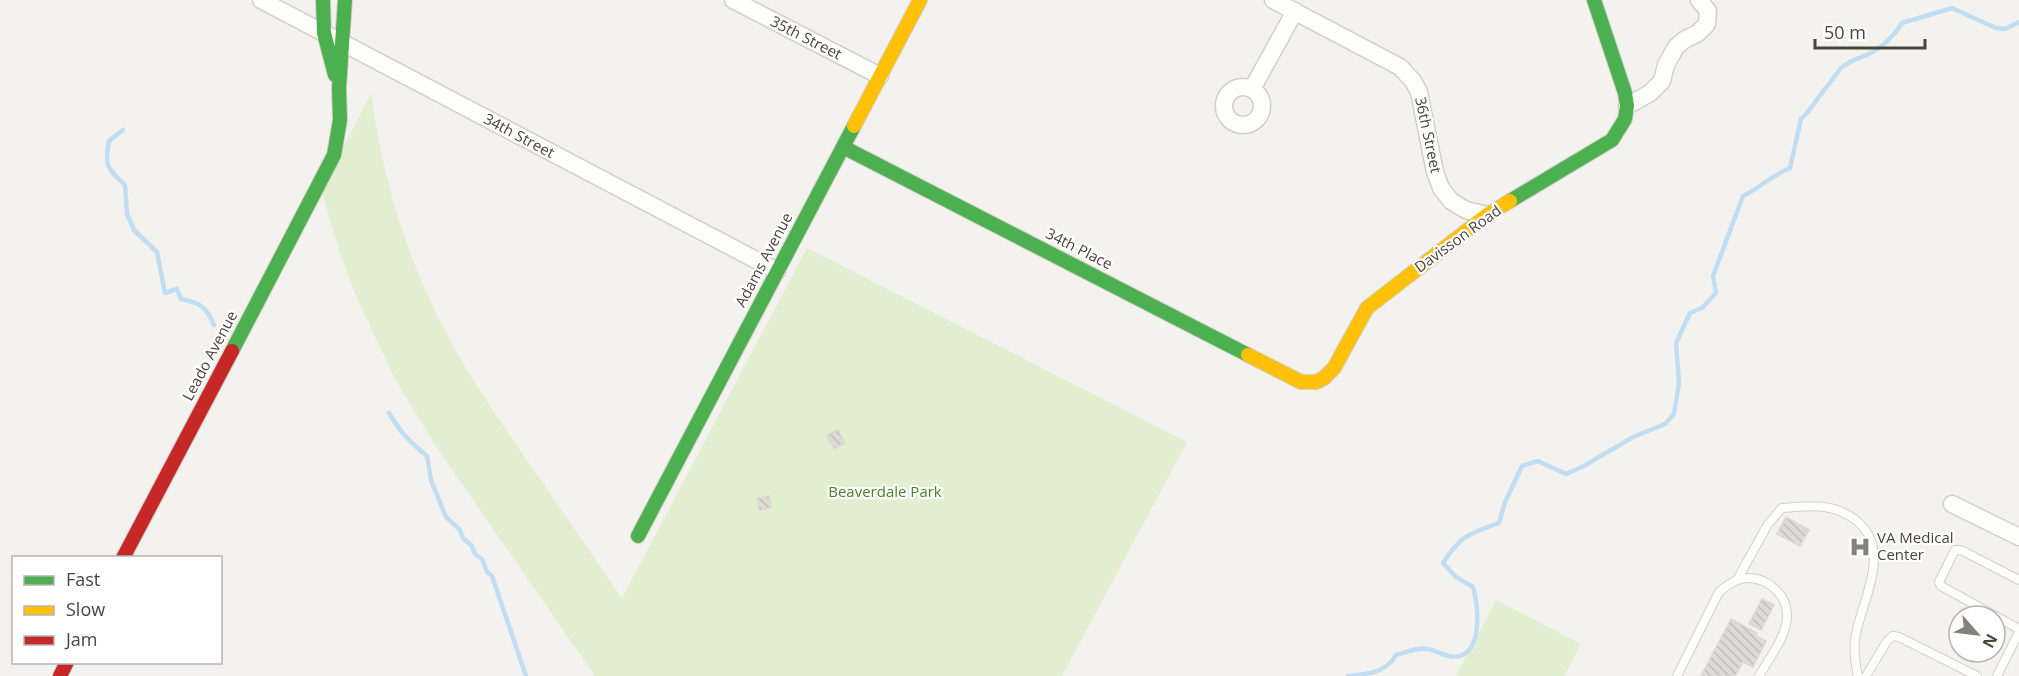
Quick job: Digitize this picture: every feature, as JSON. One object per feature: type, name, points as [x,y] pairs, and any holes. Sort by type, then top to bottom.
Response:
[{"type":"street","name":"34th Street","points":[[261,0],[777,271]]},
{"type":"street","points":[[323,0],[324,33],[339,87]]},
{"type":"street","points":[[339,87],[345,0]]},
{"type":"street","name":"35th Street","points":[[733,0],[880,76]]},
{"type":"street","name":"Adams Avenue","points":[[638,536],[920,0]]},
{"type":"street","name":"36th Street","points":[[1273,0],[1401,67],[1419,92],[1435,172],[1441,188],[1451,201],[1466,210],[1487,215]]},
{"type":"street","points":[[1594,0],[1625,93],[1627,106],[1650,93],[1662,81],[1666,65],[1676,47],[1698,33],[1707,24],[1708,11],[1699,0]]},
{"type":"street","points":[[1252,89],[1295,11]]},
{"type":"street","name":"Leado Avenue","points":[[124,556],[334,155],[340,120],[339,87]]},
{"type":"street","name":"Davisson Road","points":[[1301,382],[1320,381],[1327,377],[1367,308],[1487,215],[1612,140],[1625,119],[1627,106]]},
{"type":"street","name":"34th Place","points":[[843,147],[1301,382]]},
{"type":"street","points":[[1952,504],[2019,537]]},
{"type":"lane","points":[[1737,580],[1768,524],[1782,508],[1821,505],[1848,514],[1867,530],[1875,553],[1870,584],[1855,636],[1858,676]]},
{"type":"lane","points":[[1997,676],[2019,630],[1941,586],[1939,582],[1955,550],[1961,550],[2019,580]]},
{"type":"lane","points":[[1677,676],[1716,596],[1726,585],[1748,578],[1760,580],[1778,592],[1787,614],[1786,627],[1759,676]]},
{"type":"lane","points":[[1866,676],[1887,641],[1893,636],[1977,676]]},
{"type":"green space","name":"Beaverdale Park","points":[[371,94],[382,158],[399,221],[435,311],[488,403],[622,598],[807,248],[1187,442],[1062,676],[595,676],[437,448],[395,379],[356,296],[339,250],[321,189]]},
{"type":"green space","points":[[1496,600],[1581,644],[1564,676],[1456,676]]},
{"type":"building","points":[[838,430],[845,443],[834,449],[827,435]]},
{"type":"building","points":[[769,496],[771,508],[759,510],[757,498]]},
{"type":"building","points":[[1786,517],[1809,530],[1800,546],[1777,534]]},
{"type":"building","points":[[1762,599],[1774,605],[1761,630],[1749,624]]},
{"type":"building","points":[[1731,619],[1757,633],[1756,636],[1766,641],[1753,667],[1743,662],[1735,676],[1701,676]]},
{"type":"waterway","points":[[1348,676],[1375,672],[1387,666],[1396,655],[1416,649],[1428,649],[1451,656],[1460,656],[1467,652],[1476,636],[1477,626],[1473,587],[1456,577],[1443,563],[1455,546],[1466,537],[1499,523],[1505,502],[1522,466],[1538,461],[1566,474],[1633,437],[1665,424],[1674,414],[1679,383],[1676,343],[1690,313],[1702,308],[1716,293],[1713,276],[1743,196],[1790,168],[1801,119],[1841,68],[1880,47],[1902,23],[1952,8],[1996,28],[2005,29],[2019,22]]},
{"type":"waterway","points":[[123,130],[109,141],[107,161],[108,166],[125,185],[127,214],[134,230],[157,252],[165,293],[177,289],[181,299],[198,304],[205,309],[214,325]]},
{"type":"waterway","points":[[389,413],[397,426],[427,456],[431,480],[446,517],[460,530],[463,538],[472,546],[475,554],[482,559],[487,572],[492,576],[526,676]]},
{"type":"traffic: fast","points":[[323,0],[324,33],[335,75]]},
{"type":"traffic: fast","points":[[232,351],[334,155],[340,120],[339,88],[345,0]]},
{"type":"traffic: fast","points":[[1510,201],[1612,140],[1625,119],[1627,106],[1625,93],[1594,0]]},
{"type":"traffic: fast","points":[[638,536],[854,126]]},
{"type":"traffic: fast","points":[[843,147],[1248,355]]},
{"type":"traffic: slow","points":[[854,126],[920,0]]},
{"type":"traffic: slow","points":[[1248,355],[1301,382],[1316,382],[1324,378],[1334,368],[1367,308],[1487,215],[1510,201]]},
{"type":"traffic: jam","points":[[124,556],[232,351]]},
{"type":"traffic: jam","points":[[60,676],[66,664]]},
{"type":"place","name":"VA Medical Center","points":[[1860,547]]}]
